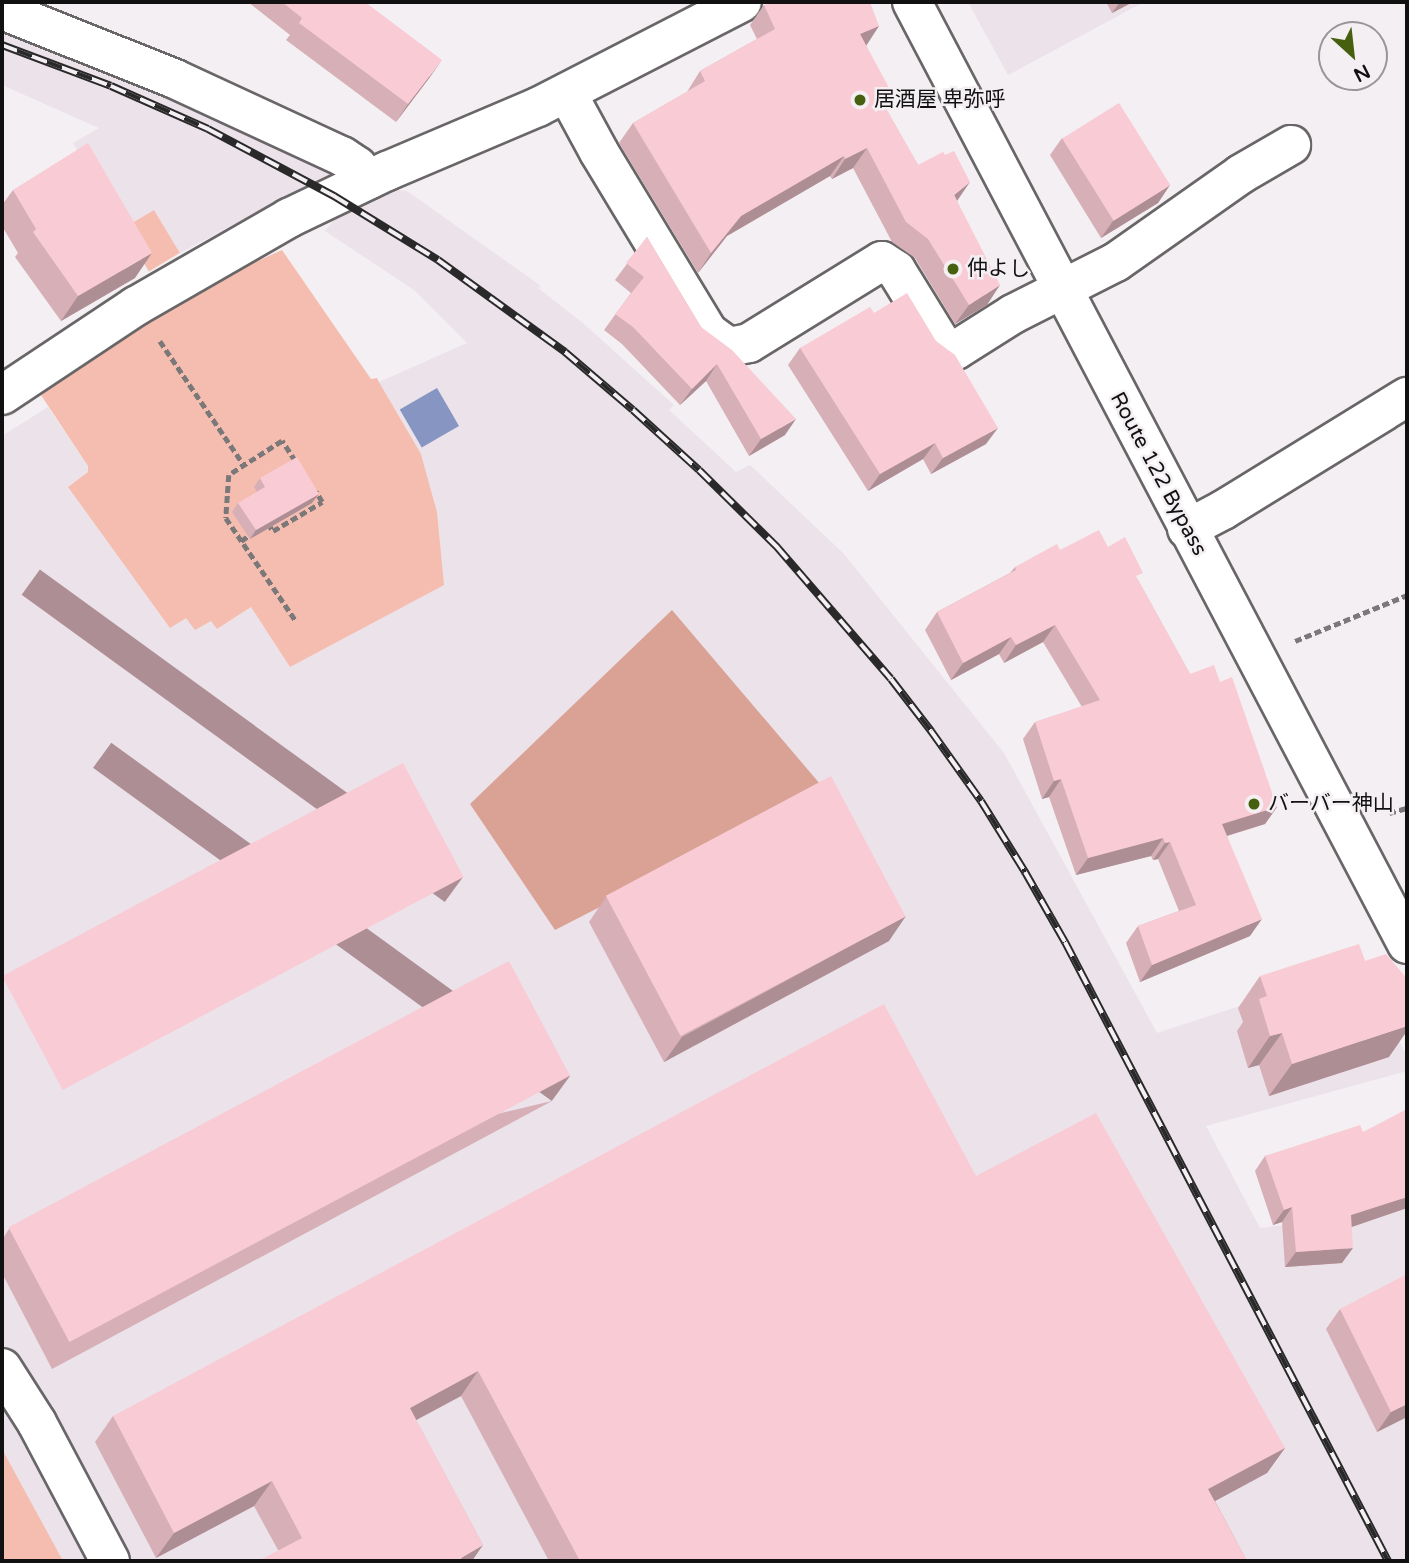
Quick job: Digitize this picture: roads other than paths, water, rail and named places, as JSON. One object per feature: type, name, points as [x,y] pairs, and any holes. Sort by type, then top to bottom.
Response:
[{"type":"street","points":[[2,395],[136,306],[289,218],[552,100],[667,38],[742,2]]},
{"type":"street","name":"Route 122 Bypass","points":[[912,2],[1060,289],[1407,944]]},
{"type":"street","points":[[2,10],[187,84],[342,156],[369,180]]},
{"type":"street","points":[[552,100],[694,310],[718,342],[729,347],[749,342],[882,261],[896,270],[948,351],[956,350],[1060,289],[1116,262],[1241,174],[1290,145]]},
{"type":"street","points":[[1187,529],[1223,510],[1407,397]]},
{"type":"street","points":[[2,1368],[37,1423],[110,1561]]},
{"type":"water","points":[[437,388],[459,426],[422,448],[400,410]]},
{"type":"railway","points":[[2,45],[111,86],[208,129],[334,196],[438,260],[565,352],[699,470],[777,547],[891,679],[931,731],[981,801],[1025,872],[1065,942],[1388,1561]]},
{"type":"place","name":"居酒屋 卑弥呼","points":[[860,100]]},
{"type":"place","name":"仲よし","points":[[953,269]]},
{"type":"place","name":"バーバー神山","points":[[1254,804]]}]
